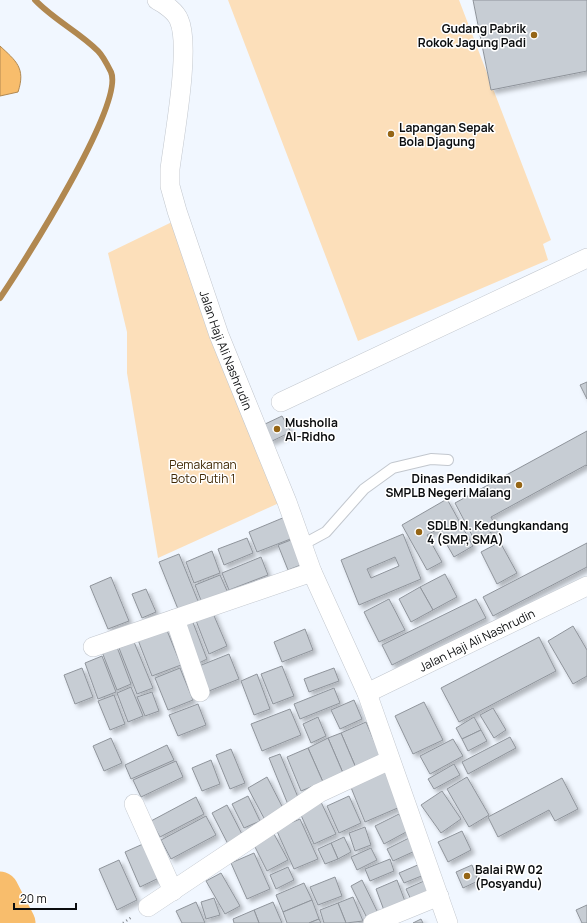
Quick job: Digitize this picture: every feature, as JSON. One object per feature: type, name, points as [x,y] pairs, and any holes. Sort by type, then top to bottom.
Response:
[{"type":"street","name":"Jalan Haji Ali Nashrudin","points":[[157,0],[172,11],[179,19],[184,33],[183,64],[170,169],[170,186],[219,336],[312,572],[367,693],[448,923]]},
{"type":"street","points":[[281,402],[587,258]]},
{"type":"street","points":[[93,647],[312,572]]},
{"type":"street","name":"Jalan Haji Ali Nashrudin","points":[[367,693],[587,586]]},
{"type":"street","points":[[175,619],[200,692]]},
{"type":"street","points":[[148,907],[319,793],[390,760]]},
{"type":"street","points":[[134,804],[173,891]]},
{"type":"street","points":[[373,923],[439,896]]},
{"type":"lane","points":[[302,545],[326,532],[364,489],[393,468],[431,459],[448,460]]},
{"type":"green space","name":"Lapangan Sepak Bola Djagung","points":[[228,0],[459,0],[551,240],[543,244],[548,260],[358,341]]},
{"type":"green space","name":"Pemakaman Boto Putih 1","points":[[172,222],[279,503],[158,558],[127,373],[127,332],[108,253]]},
{"type":"shaded area","points":[[0,46],[15,61],[21,77],[18,92],[0,96]]},
{"type":"building","name":"Gudang Pabrik Rokok Jagung Padi","points":[[473,0],[587,0],[587,71],[491,90]]},
{"type":"building","points":[[587,382],[587,399],[580,385]]},
{"type":"building","name":"Musholla Al-Ridho","points":[[282,416],[291,432],[270,442],[263,425]]},
{"type":"building","name":"Dinas Pendidikan SMPLB Negeri Malang","points":[[587,431],[587,466],[586,465],[491,517],[497,529],[475,541],[455,503]]},
{"type":"building","name":"SDLB N. Kedungkandang 4 (SMP, SMA)","points":[[447,499],[473,546],[454,557],[438,529],[427,535],[442,562],[427,570],[402,525]]},
{"type":"building","points":[[285,517],[293,538],[257,552],[249,532]]},
{"type":"building","points":[[403,534],[421,579],[359,605],[341,560]],"holes":[[[395,557],[399,566],[371,578],[367,569]]]},
{"type":"building","points":[[247,538],[253,553],[224,565],[218,549]]},
{"type":"building","points":[[296,538],[306,563],[288,570],[278,545]]},
{"type":"building","points":[[500,542],[517,573],[497,584],[481,552]]},
{"type":"building","points":[[587,543],[587,567],[493,616],[483,597]]},
{"type":"building","points":[[212,551],[220,573],[194,583],[186,562]]},
{"type":"building","points":[[179,554],[200,606],[180,614],[159,562]]},
{"type":"building","points":[[261,557],[268,575],[229,590],[222,573]]},
{"type":"building","points":[[445,574],[457,597],[433,610],[420,587]]},
{"type":"building","points":[[220,575],[228,593],[202,603],[195,585]]},
{"type":"building","points":[[111,577],[129,621],[108,629],[90,586]]},
{"type":"building","points":[[420,587],[433,610],[411,622],[399,599]]},
{"type":"building","points":[[146,589],[156,612],[142,618],[132,594]]},
{"type":"building","points":[[389,599],[405,630],[379,642],[364,612]]},
{"type":"building","points":[[476,599],[486,618],[392,665],[382,645]]},
{"type":"building","points":[[212,611],[227,646],[209,654],[195,618]]},
{"type":"building","points":[[192,620],[207,659],[197,664],[181,624]]},
{"type":"building","points":[[573,626],[587,650],[587,676],[573,684],[548,641]]},
{"type":"building","points":[[166,628],[181,665],[152,676],[138,640]]},
{"type":"building","points":[[305,629],[313,650],[282,662],[274,642]]},
{"type":"building","points":[[539,637],[556,671],[459,722],[441,688]]},
{"type":"building","points":[[134,642],[153,688],[137,694],[119,648]]},
{"type":"building","points":[[117,647],[131,684],[117,690],[102,652]]},
{"type":"building","points":[[229,654],[239,679],[204,693],[194,668]]},
{"type":"building","points":[[102,656],[116,692],[98,699],[85,663]]},
{"type":"building","points":[[282,666],[294,696],[273,704],[261,674]]},
{"type":"building","points":[[82,668],[93,697],[75,704],[64,675]]},
{"type":"building","points":[[180,668],[193,700],[168,710],[155,678]]},
{"type":"building","points":[[334,668],[339,681],[309,692],[304,679]]},
{"type":"building","points":[[257,674],[270,709],[254,715],[241,681]]},
{"type":"building","points":[[131,687],[143,716],[128,722],[117,693]]},
{"type":"building","points":[[334,688],[340,703],[300,719],[294,704]]},
{"type":"building","points":[[152,692],[159,711],[145,716],[137,697]]},
{"type":"building","points":[[114,695],[125,724],[110,730],[98,701]]},
{"type":"building","points":[[354,700],[362,719],[340,729],[331,710]]},
{"type":"building","points":[[424,702],[443,740],[413,754],[395,716]]},
{"type":"building","points":[[198,704],[206,725],[178,736],[169,715]]},
{"type":"building","points":[[493,708],[506,730],[494,738],[480,715]]},
{"type":"building","points":[[290,709],[301,735],[262,751],[251,724]]},
{"type":"building","points":[[318,717],[326,736],[311,743],[303,724]]},
{"type":"building","points":[[474,717],[481,730],[462,739],[456,728]]},
{"type":"building","points":[[366,722],[381,757],[356,768],[341,733]]},
{"type":"building","points":[[481,730],[487,741],[468,751],[462,739]]},
{"type":"building","points":[[341,733],[356,768],[343,773],[328,738]]},
{"type":"building","points":[[510,737],[516,748],[468,774],[462,762]]},
{"type":"building","points":[[111,738],[122,763],[104,771],[93,746]]},
{"type":"building","points":[[328,738],[343,773],[323,782],[308,748]]},
{"type":"building","points":[[453,739],[463,756],[430,774],[420,756]]},
{"type":"building","points":[[167,745],[174,760],[131,779],[125,765]]},
{"type":"building","points":[[308,748],[323,782],[301,791],[287,757]]},
{"type":"building","points":[[231,749],[245,783],[230,789],[216,755]]},
{"type":"building","points":[[280,754],[300,802],[289,807],[269,758]]},
{"type":"building","points":[[211,760],[220,784],[202,791],[192,768]]},
{"type":"building","points":[[176,761],[183,777],[141,797],[133,780]]},
{"type":"building","points":[[454,764],[460,775],[434,789],[428,779]]},
{"type":"building","points":[[384,770],[400,807],[365,822],[350,785]]},
{"type":"building","points":[[267,777],[285,812],[266,822],[248,788]]},
{"type":"building","points":[[467,777],[489,815],[469,827],[447,789]]},
{"type":"building","points":[[562,778],[578,809],[555,821],[549,810],[498,837],[488,817]]},
{"type":"building","points":[[442,791],[461,819],[441,833],[421,805]]},
{"type":"building","points":[[248,796],[260,821],[244,828],[232,804]]},
{"type":"building","points":[[349,796],[361,823],[339,833],[327,806]]},
{"type":"building","points":[[196,797],[204,814],[160,837],[151,821]]},
{"type":"building","points":[[321,802],[336,834],[314,844],[300,813]]},
{"type":"building","points":[[227,805],[245,840],[230,848],[212,813]]},
{"type":"building","points":[[399,814],[408,831],[384,844],[375,826]]},
{"type":"building","points":[[206,816],[216,835],[171,859],[161,840]]},
{"type":"building","points":[[300,819],[318,859],[294,869],[276,829]]},
{"type":"building","points":[[365,827],[371,845],[355,851],[349,833]]},
{"type":"building","points":[[462,831],[471,850],[448,862],[438,842]]},
{"type":"building","points":[[274,834],[288,860],[267,871],[254,845]]},
{"type":"building","points":[[344,837],[351,852],[338,859],[331,843]]},
{"type":"building","points":[[409,838],[415,851],[393,861],[387,849]]},
{"type":"building","points":[[331,843],[338,859],[325,864],[318,849]]},
{"type":"building","points":[[143,844],[159,878],[140,887],[125,852]]},
{"type":"building","points":[[371,848],[377,860],[357,870],[351,857]]},
{"type":"building","points":[[254,853],[270,889],[247,899],[231,863]]},
{"type":"building","points":[[390,859],[394,871],[370,881],[365,869]]},
{"type":"building","points":[[119,860],[137,900],[117,910],[99,869]]},
{"type":"building","points":[[420,864],[424,875],[404,883],[399,873]]},
{"type":"building","name":"Balai RW 02 (Posyandu)","points":[[472,865],[478,881],[463,888],[456,872]]},
{"type":"building","points":[[288,867],[294,880],[276,889],[270,875]]},
{"type":"building","points":[[221,873],[240,906],[225,914],[206,881]]},
{"type":"building","points":[[335,877],[342,896],[318,905],[310,887]]},
{"type":"building","points":[[362,880],[378,913],[367,918],[351,886]]},
{"type":"building","points":[[397,880],[406,904],[385,913],[376,889]]},
{"type":"building","points":[[424,881],[431,895],[413,904],[406,889]]},
{"type":"building","points":[[304,883],[312,900],[283,912],[276,895]]},
{"type":"building","points":[[353,897],[363,921],[346,923],[338,903]]},
{"type":"building","points":[[214,898],[220,915],[206,919],[201,902]]},
{"type":"building","points":[[312,900],[319,919],[309,923],[287,923],[283,912]]},
{"type":"building","points":[[196,902],[205,923],[182,923],[176,911]]},
{"type":"building","points":[[273,902],[282,923],[259,923],[254,910]]},
{"type":"building","points":[[338,903],[346,923],[324,923],[320,910]]},
{"type":"building","points":[[587,905],[587,923],[582,923],[576,910]]},
{"type":"building","points":[[254,910],[259,923],[234,923],[233,919]]},
{"type":"building","points":[[319,919],[321,923],[309,923]]},
{"type":"building","points":[[421,919],[423,923],[413,923]]},
{"type":"waterway","points":[[0,298],[29,254],[69,185],[103,116],[111,90],[111,72],[100,53],[91,44],[50,14],[35,0]]},
{"type":"waterway","points":[[0,890],[17,923]]},
{"type":"place","name":"Gudang Pabrik Rokok Jagung Padi","points":[[534,35]]},
{"type":"place","name":"Lapangan Sepak Bola Djagung","points":[[391,134]]},
{"type":"place","name":"Musholla Al-Ridho","points":[[277,429]]},
{"type":"place","name":"Dinas Pendidikan SMPLB Negeri Malang","points":[[519,485]]},
{"type":"place","name":"SDLB N. Kedungkandang 4 (SMP, SMA)","points":[[419,532]]},
{"type":"place","name":"Balai RW 02 (Posyandu)","points":[[467,876]]}]
